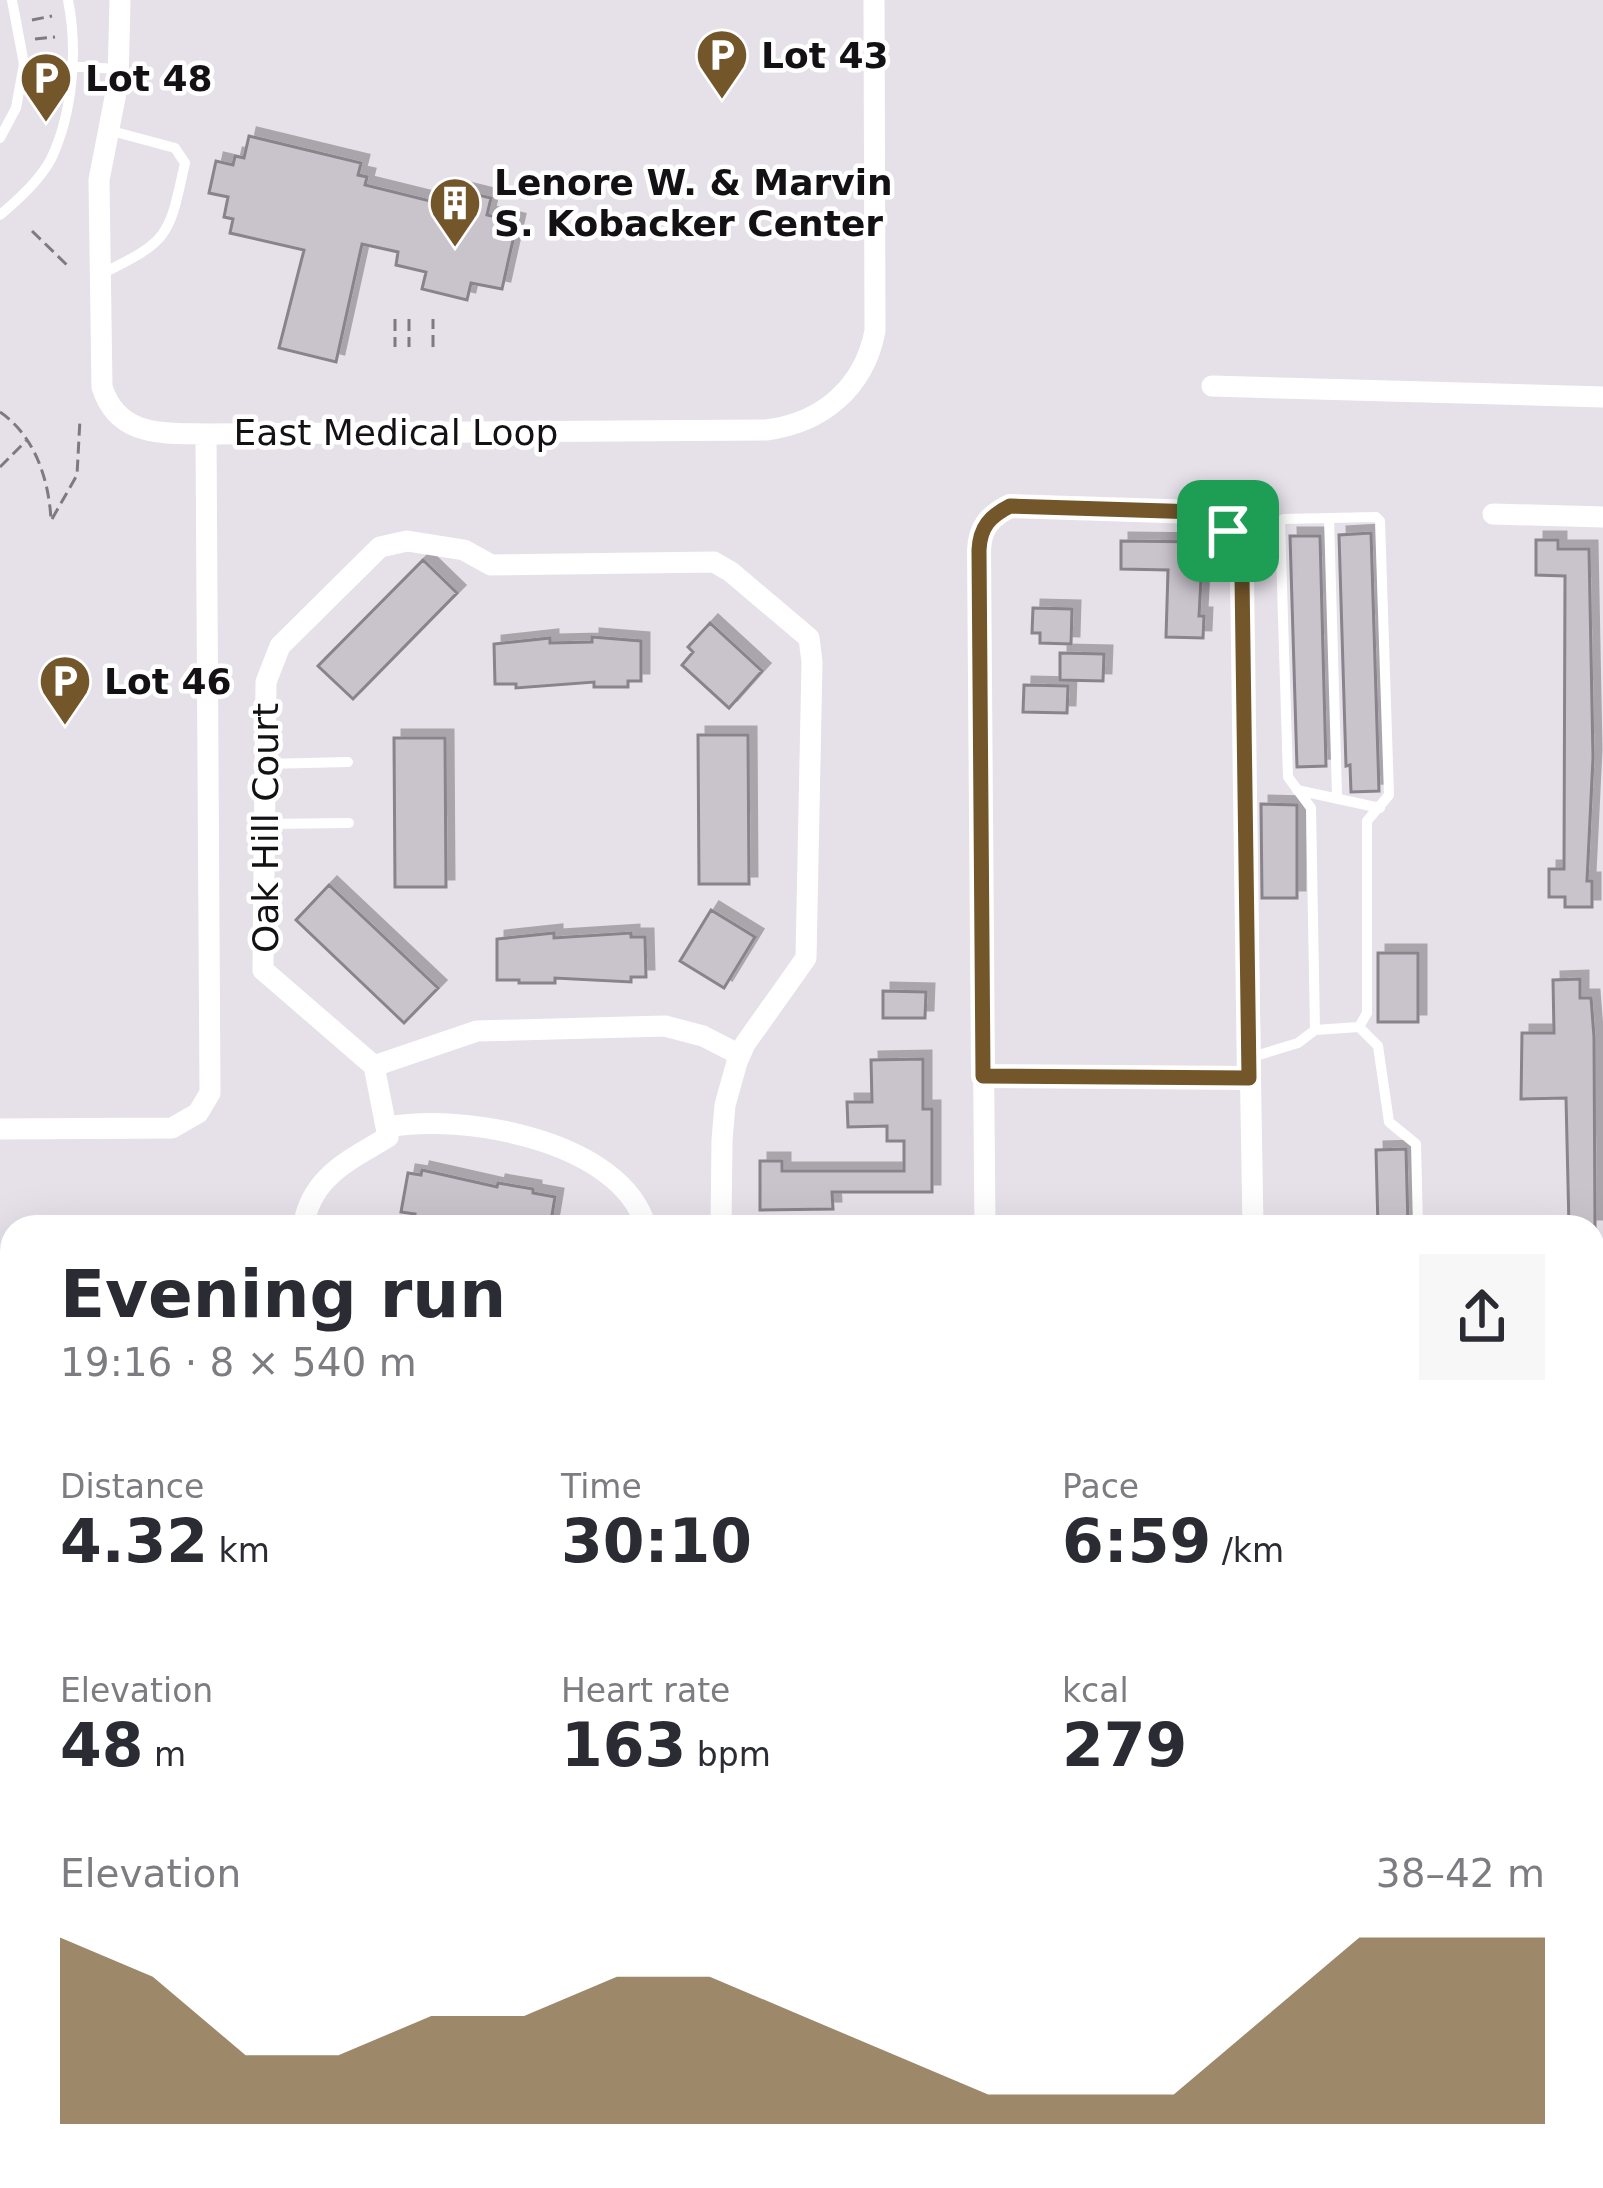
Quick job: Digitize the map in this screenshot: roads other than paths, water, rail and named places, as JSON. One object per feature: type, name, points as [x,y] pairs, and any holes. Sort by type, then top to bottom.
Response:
[{"type":"street","points":[[120,0],[119,69],[99,180],[101,379],[112,409],[122,419],[145,431],[206,434]]},
{"type":"street","name":"East Medical Loop","points":[[0,1130],[172,1128],[199,1113],[210,1093],[206,434],[766,430],[801,423],[825,411],[860,373],[875,332],[874,0]]},
{"type":"street","points":[[1212,386],[1603,397]]},
{"type":"street","points":[[985,1215],[979,550],[984,526],[1010,506],[1179,509],[1217,520],[1236,542],[1240,558],[1253,1215]]},
{"type":"street","points":[[1493,514],[1603,517]]},
{"type":"street","name":"Oak Hill Court","points":[[374,1066],[263,970],[266,682],[280,646],[380,547],[407,541],[464,550],[491,565],[714,562],[809,638],[812,662],[806,958],[740,1055],[725,1105],[721,1215]]},
{"type":"street","points":[[307,1215],[317,1185],[334,1169],[388,1137],[374,1066],[477,1031],[664,1026],[703,1036],[740,1055]]},
{"type":"street","points":[[983,1076],[1249,1068]]},
{"type":"street","points":[[389,1127],[423,1121],[534,1139],[576,1154],[618,1180],[640,1215]]},
{"type":"lane","points":[[0,138],[16,108],[24,64],[12,0]]},
{"type":"lane","points":[[0,215],[20,199],[50,160],[75,66],[68,0]]},
{"type":"lane","points":[[24,64],[119,69]]},
{"type":"lane","points":[[100,274],[152,250],[171,225],[185,163],[175,148],[108,130]]},
{"type":"lane","points":[[1329,518],[1336,796]]},
{"type":"lane","points":[[1315,1030],[1311,808],[1288,777],[1283,519],[1379,518],[1389,795],[1367,821],[1367,1013],[1359,1028]]},
{"type":"lane","points":[[265,764],[348,762]]},
{"type":"lane","points":[[1298,790],[1380,808]]},
{"type":"lane","points":[[265,824],[349,823]]},
{"type":"lane","points":[[1249,1068],[1315,1030],[1359,1028],[1378,1046],[1389,1122],[1416,1144],[1418,1215]]},
{"type":"place","name":"Lot 43","points":[[722,101]]},
{"type":"place","name":"Lot 48","points":[[46,124]]},
{"type":"place","name":"Lenore W. & Marvin S. Kobacker Center","points":[[455,249]]},
{"type":"place","name":"Lot 46","points":[[65,727]]}]
